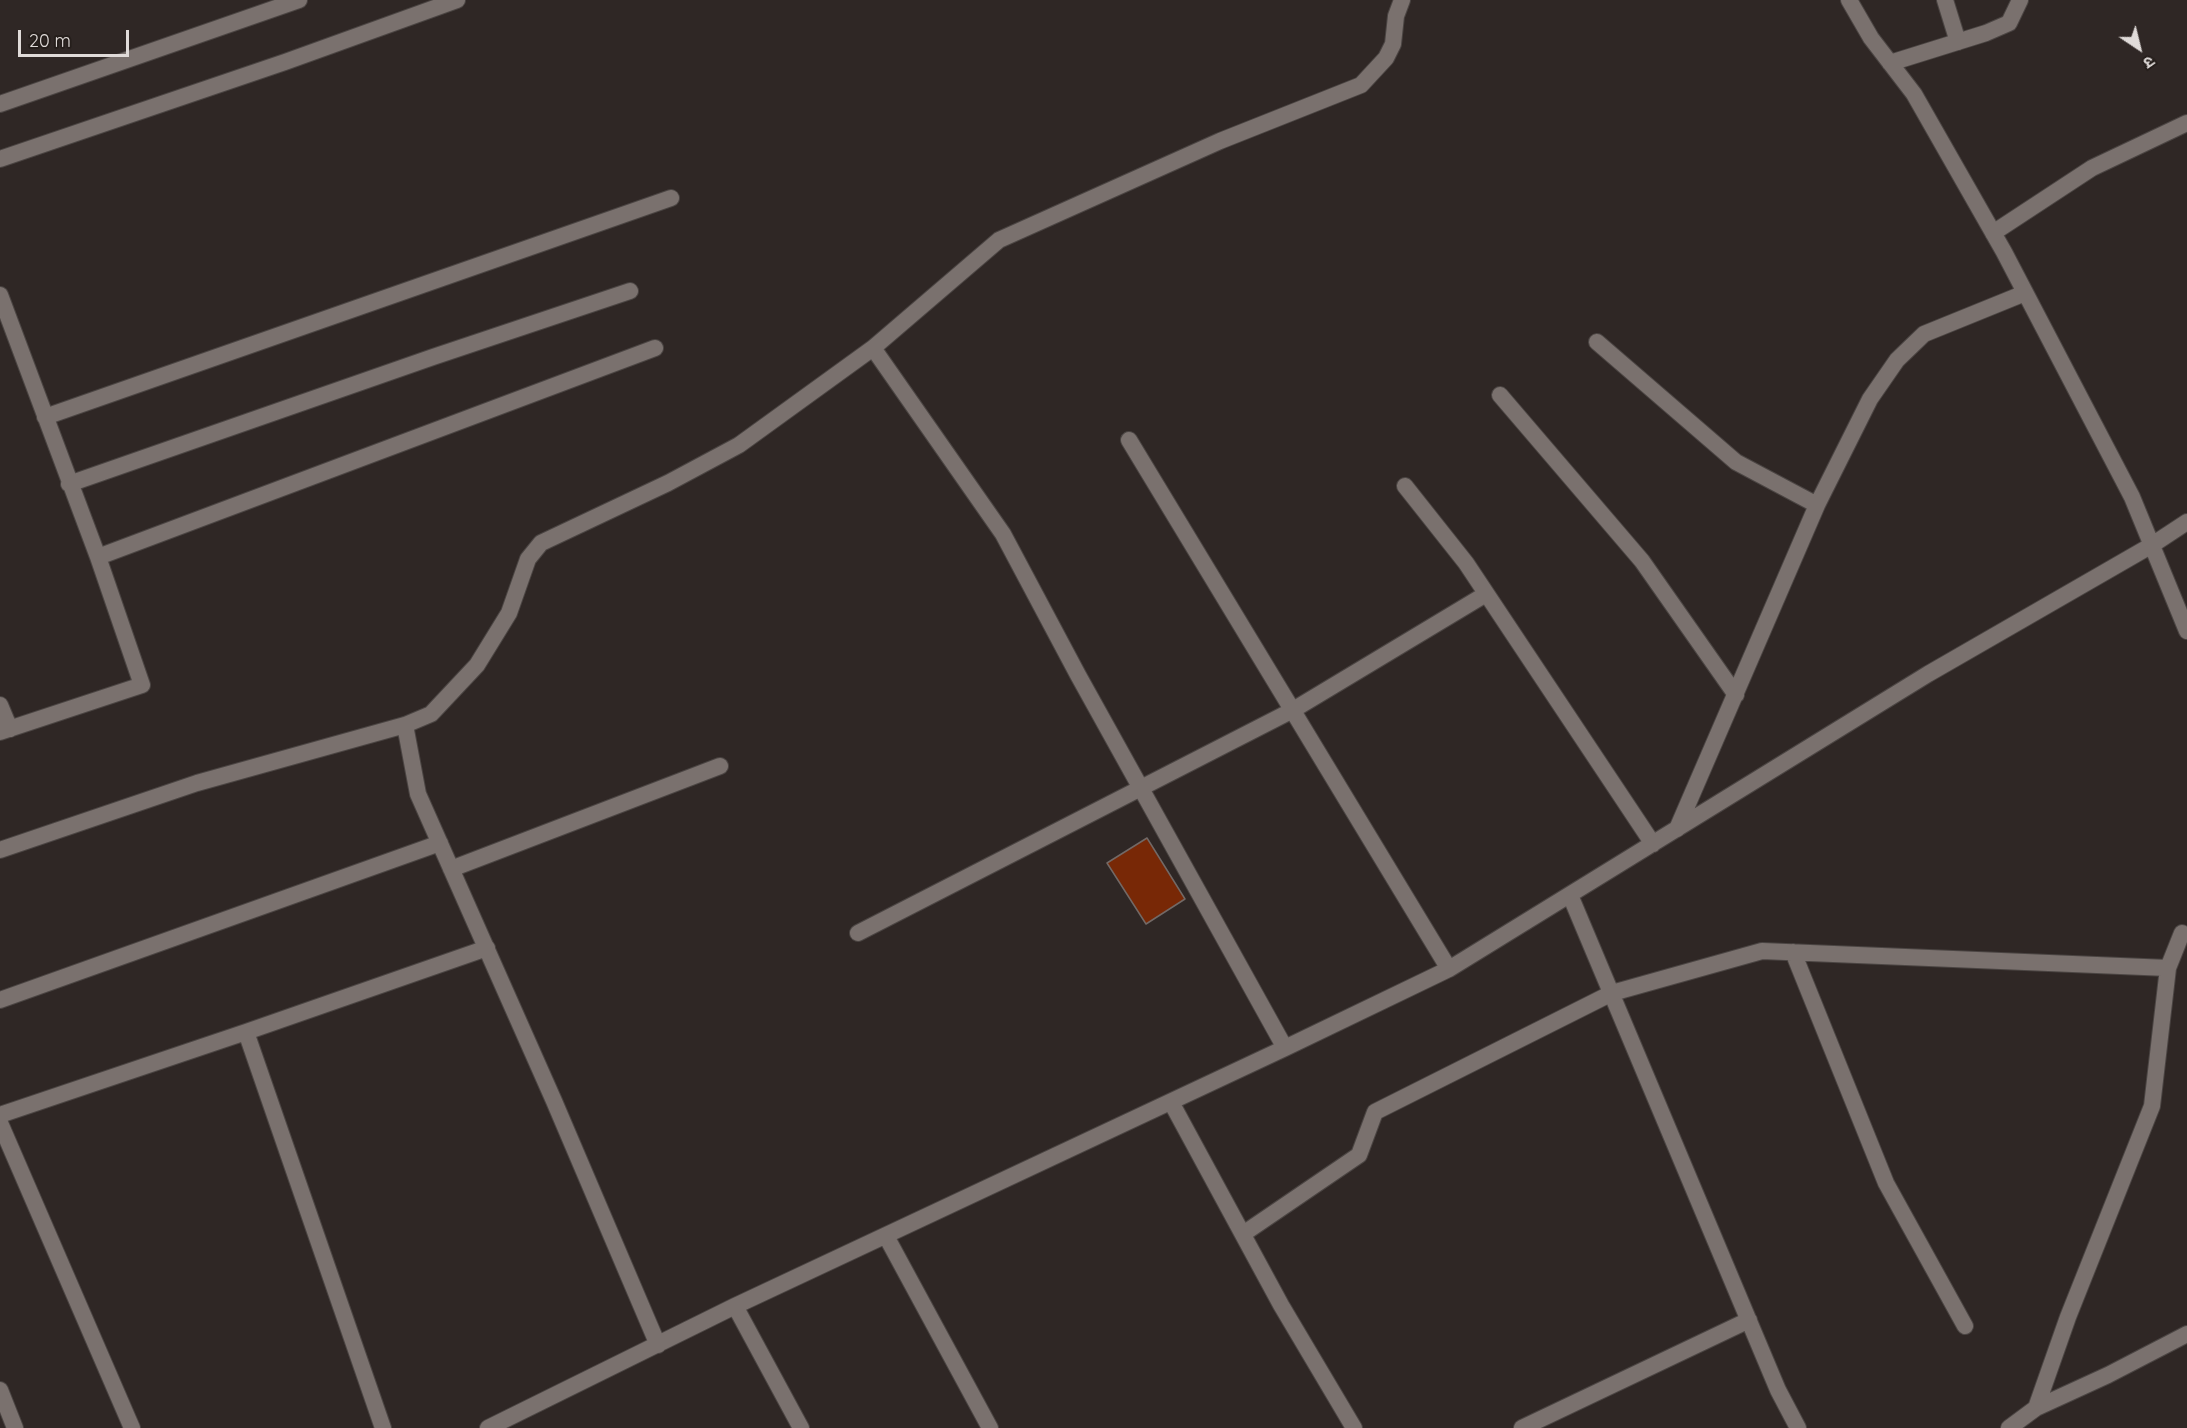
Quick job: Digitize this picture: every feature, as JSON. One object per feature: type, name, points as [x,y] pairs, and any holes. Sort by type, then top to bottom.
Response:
[{"type":"street","points":[[0,104],[271,5],[299,0]]},
{"type":"street","points":[[0,159],[457,0]]},
{"type":"street","points":[[0,850],[197,783],[405,725],[431,714],[477,665],[509,613],[528,559],[540,543],[668,483],[739,445],[873,348],[999,240],[1220,141],[1361,85],[1386,58],[1393,44],[1396,16],[1402,0]]},
{"type":"street","points":[[1849,0],[1871,38],[1914,94],[1993,233],[2132,496],[2187,631]]},
{"type":"street","points":[[1945,0],[1958,42]]},
{"type":"street","points":[[1890,63],[2009,23],[2020,0]]},
{"type":"street","points":[[1993,233],[2092,168],[2187,123]]},
{"type":"street","points":[[45,417],[671,198]]},
{"type":"street","points":[[69,484],[630,291]]},
{"type":"street","points":[[1677,829],[1817,505],[1870,399],[1897,360],[1924,334],[2025,293]]},
{"type":"street","points":[[0,295],[98,557],[142,685],[5,730],[0,705]]},
{"type":"street","points":[[1598,342],[1736,462],[1817,505]]},
{"type":"street","points":[[98,557],[655,348]]},
{"type":"street","points":[[873,348],[1003,534],[1078,675],[1285,1048]]},
{"type":"street","points":[[1500,395],[1642,561],[1736,694]]},
{"type":"street","points":[[1129,440],[1449,969]]},
{"type":"street","points":[[1405,486],[1466,563],[1653,844]]},
{"type":"street","points":[[488,1428],[517,1422],[735,1306],[1449,969],[1928,674],[2187,522]]},
{"type":"street","points":[[858,933],[1293,710],[1486,594]]},
{"type":"street","points":[[405,725],[418,794],[554,1101],[658,1345]]},
{"type":"street","points":[[451,869],[720,766]]},
{"type":"street","points":[[0,1000],[440,843]]},
{"type":"street","points":[[1570,895],[1778,1390],[1798,1428]]},
{"type":"street","points":[[2036,1407],[2068,1317],[2152,1106],[2168,968],[2182,933]]},
{"type":"street","points":[[0,1115],[486,948]]},
{"type":"street","points":[[1243,1234],[1359,1155],[1375,1112],[1612,993],[1762,951],[2168,968]]},
{"type":"street","points":[[1793,952],[1886,1183],[1965,1326]]},
{"type":"street","points":[[246,1032],[383,1428]]},
{"type":"street","points":[[1171,1102],[1281,1305],[1354,1428]]},
{"type":"street","points":[[0,1123],[132,1428]]},
{"type":"street","points":[[886,1236],[990,1428]]},
{"type":"street","points":[[735,1306],[801,1428]]},
{"type":"street","points":[[1522,1428],[1749,1320]]},
{"type":"street","points":[[2009,1428],[2036,1407],[2108,1375],[2187,1334]]},
{"type":"street","points":[[0,1390],[15,1428]]},
{"type":"building","points":[[1147,838],[1185,899],[1146,924],[1107,863]]}]
